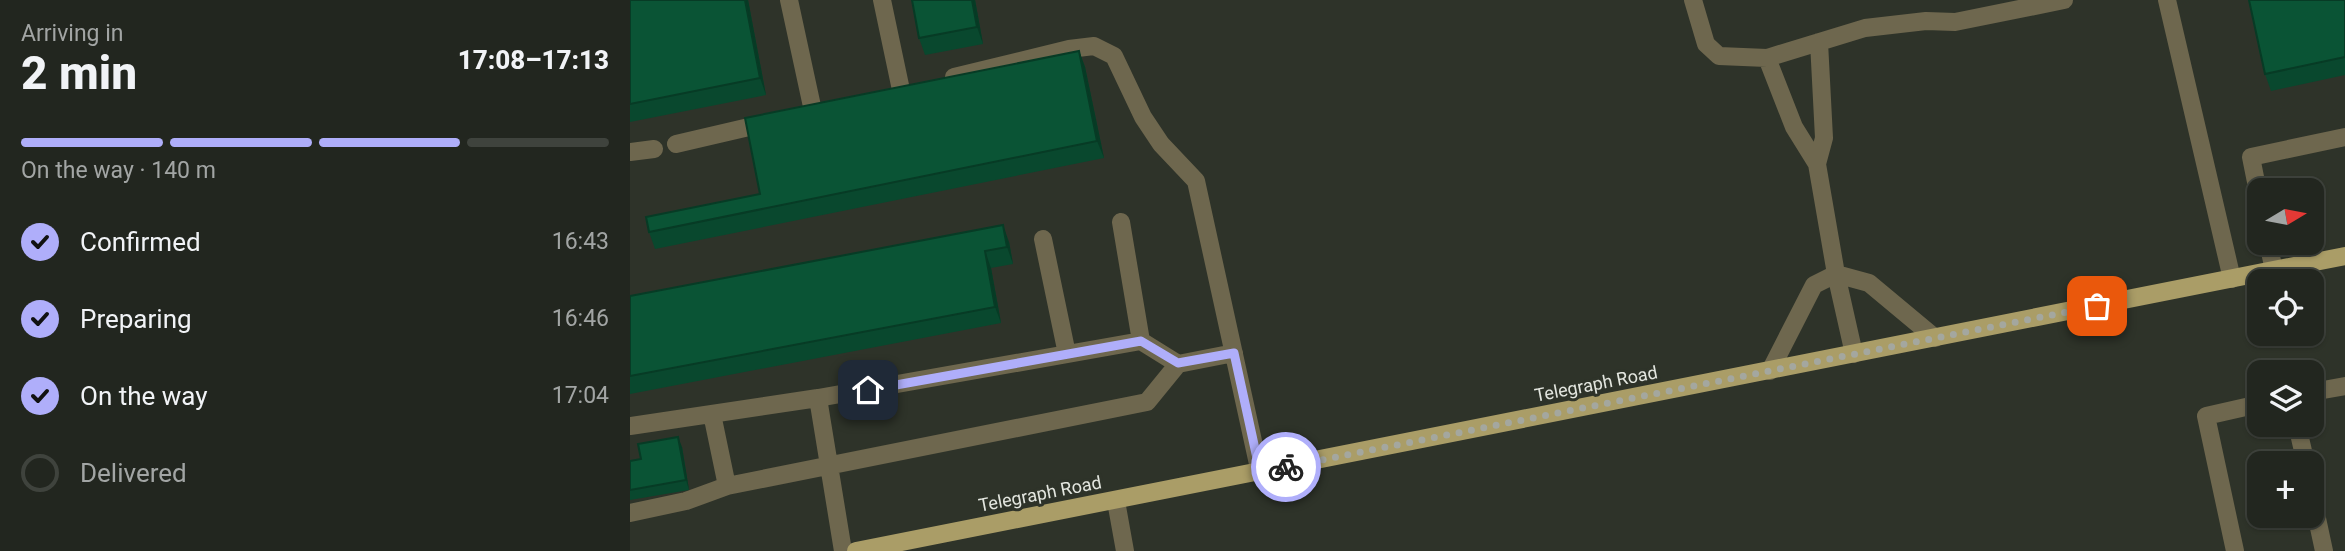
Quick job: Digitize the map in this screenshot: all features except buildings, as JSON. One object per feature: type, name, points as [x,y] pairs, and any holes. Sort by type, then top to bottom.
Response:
[{"type":"main road","name":"Telegraph Road","points":[[2279,269],[2345,256]]},
{"type":"main road","name":"Telegraph Road","points":[[856,551],[2247,276]]},
{"type":"street","points":[[676,144],[804,114],[789,0]]},
{"type":"street","points":[[882,0],[901,90]]},
{"type":"street","points":[[1693,0],[1706,44],[1719,56],[1767,58],[1865,28],[1926,21],[1955,22],[1981,8],[2064,0]]},
{"type":"street","points":[[2167,0],[2232,279]]},
{"type":"street","points":[[1817,164],[1824,138],[1819,42]]},
{"type":"street","points":[[940,80],[1069,49],[1094,46],[1114,56],[1143,117],[1161,144],[1196,181],[1260,472]]},
{"type":"street","points":[[1767,58],[1794,127],[1817,164],[1836,274],[1854,354]]},
{"type":"street","points":[[2255,178],[2251,157],[2345,136]]},
{"type":"street","points":[[630,152],[654,149]]},
{"type":"street","points":[[1121,222],[1141,341]]},
{"type":"street","points":[[1043,239],[1067,354]]},
{"type":"street","points":[[1770,371],[1814,285],[1836,274],[1869,283],[1936,338]]},
{"type":"street","points":[[630,426],[818,398],[1141,341],[1178,363],[1234,353]]},
{"type":"street","points":[[630,513],[686,501],[727,486],[1147,402],[1178,363]]},
{"type":"street","points":[[2324,390],[2345,386]]},
{"type":"street","points":[[818,398],[843,551]]},
{"type":"street","points":[[2235,551],[2206,416],[2247,407]]},
{"type":"street","points":[[712,414],[727,486]]},
{"type":"street","points":[[1116,501],[1125,551]]},
{"type":"street","points":[[2319,528],[2324,551]]},
{"type":"way so far","points":[[1286,467],[2097,306]]},
{"type":"route","points":[[868,390],[1141,341],[1178,363],[1234,353],[1260,472],[1286,467]]}]
